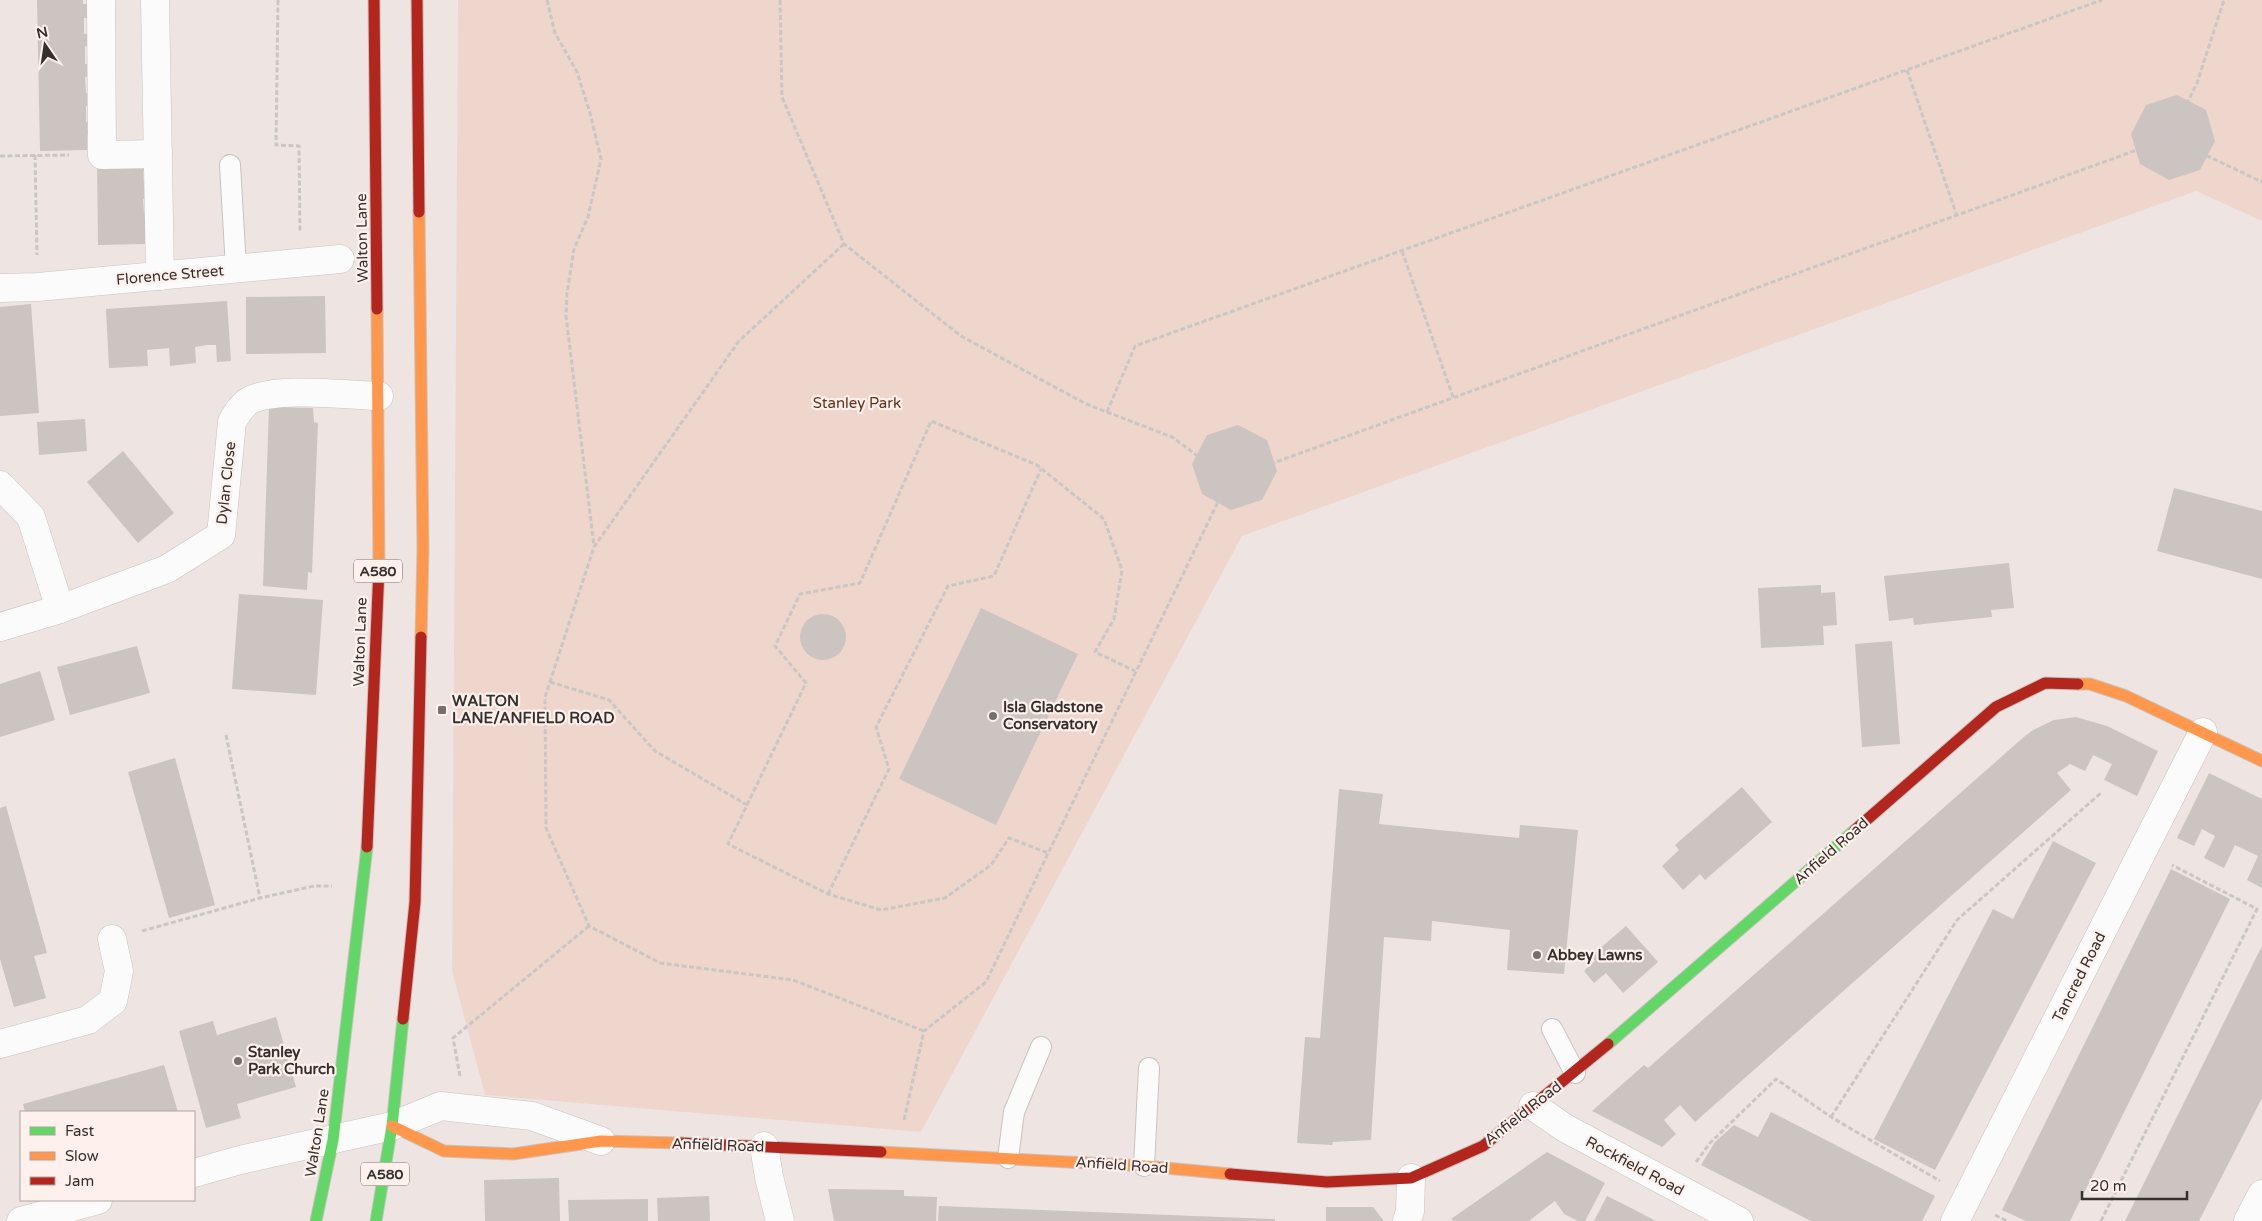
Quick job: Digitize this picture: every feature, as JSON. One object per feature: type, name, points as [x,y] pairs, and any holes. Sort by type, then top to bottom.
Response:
[{"type":"main road","name":"Walton Lane","points":[[316,1221],[333,1140],[364,887],[380,545],[374,0]]},
{"type":"main road","name":"A580","points":[[376,1221],[392,1126],[415,902],[423,550],[417,0]]},
{"type":"main road","name":"Anfield Road","points":[[392,1126],[444,1151],[513,1154],[601,1141],[764,1146],[1008,1158],[1144,1166],[1327,1182],[1411,1178],[1483,1146],[1575,1073],[1996,707],[2045,683],[2090,684],[2126,696],[2262,761]]},
{"type":"street","points":[[101,0],[102,155],[158,154]]},
{"type":"street","points":[[155,0],[160,276]]},
{"type":"street","name":"Florence Street","points":[[0,288],[38,287],[340,260]]},
{"type":"street","name":"Dylan Close","points":[[60,609],[166,569],[221,535],[232,422],[239,410],[250,401],[268,394],[379,396]]},
{"type":"street","points":[[0,485],[32,517],[60,609],[0,627]]},
{"type":"street","name":"Tancred Road","points":[[1955,1221],[2203,732]]},
{"type":"street","points":[[0,1044],[88,1020],[113,1001],[119,972],[112,939]]},
{"type":"street","name":"Anfield Road","points":[[195,1173],[240,1160],[392,1126],[440,1106],[532,1116],[601,1141]]},
{"type":"street","name":"Rockfield Road","points":[[1533,1106],[1565,1128],[1740,1221]]},
{"type":"street","points":[[764,1146],[769,1177],[780,1221]]},
{"type":"street","points":[[1411,1178],[1415,1218]]},
{"type":"street","points":[[2248,1221],[2262,1194]]},
{"type":"street","points":[[21,1221],[94,1201]]},
{"type":"lane","points":[[230,165],[236,268]]},
{"type":"lane","points":[[1552,1029],[1575,1073]]},
{"type":"lane","points":[[1008,1158],[1014,1112],[1041,1047]]},
{"type":"lane","points":[[1144,1166],[1149,1068]]},
{"type":"path","points":[[278,0],[276,146],[299,146],[300,263]]},
{"type":"path","points":[[547,0],[554,33],[577,72],[590,113],[601,158],[588,217],[574,249],[566,293],[566,316],[594,547]]},
{"type":"path","points":[[780,0],[782,97],[844,244],[961,336],[1086,404],[1172,437],[1229,478]]},
{"type":"path","points":[[1107,412],[1135,346],[2102,0]]},
{"type":"path","points":[[897,1152],[924,1031],[986,982],[1229,478],[2170,138],[2197,83],[2224,0]]},
{"type":"path","points":[[1907,70],[1958,216]]},
{"type":"path","points":[[2170,138],[2262,182]]},
{"type":"path","points":[[0,156],[102,155]]},
{"type":"path","points":[[35,156],[38,287]]},
{"type":"path","points":[[844,244],[739,341],[594,547],[545,697],[546,828],[589,926],[660,963],[793,980],[924,1031]]},
{"type":"path","points":[[1402,250],[1453,397]]},
{"type":"path","points":[[1048,853],[1009,838],[991,866],[945,898],[881,910],[828,894],[728,844],[806,683],[775,646],[796,602],[800,594],[860,584],[932,421],[1041,469],[1104,519],[1122,570],[1114,619],[1095,652],[1136,672]]},
{"type":"path","points":[[828,894],[889,769],[876,727],[948,586],[994,576],[1041,469]]},
{"type":"path","points":[[550,682],[609,700],[655,751],[747,805]]},
{"type":"path","points":[[226,735],[260,898]]},
{"type":"path","points":[[1831,1117],[1957,920],[2102,792]]},
{"type":"path","points":[[2101,1221],[2257,909],[2143,850]]},
{"type":"path","points":[[112,939],[260,898],[314,886],[364,887]]},
{"type":"path","points":[[461,1081],[453,1038],[589,926]]},
{"type":"path","points":[[1677,1189],[1710,1143],[1776,1079],[1831,1117],[1967,1196]]},
{"type":"green space","name":"Stanley Park","points":[[458,0],[2262,0],[2262,221],[2196,191],[1242,536],[921,1132],[485,1095],[452,971]]},
{"type":"building","points":[[37,0],[83,0],[83,4],[94,4],[94,18],[84,18],[84,34],[94,33],[95,47],[85,46],[85,64],[95,63],[95,76],[85,77],[86,93],[96,93],[96,105],[86,106],[86,122],[96,122],[96,135],[87,135],[87,150],[40,151]]},
{"type":"building","points":[[2177,95],[2206,110],[2215,141],[2200,170],[2169,180],[2140,164],[2131,134],[2146,105]]},
{"type":"building","points":[[153,159],[153,171],[143,171],[144,186],[155,185],[155,199],[143,199],[144,212],[155,212],[155,230],[145,230],[145,244],[98,245],[97,160]]},
{"type":"building","points":[[325,296],[326,353],[246,354],[246,297]]},
{"type":"building","points":[[227,301],[231,361],[217,362],[216,345],[207,345],[195,347],[196,363],[170,366],[169,348],[147,350],[148,366],[109,368],[106,309]]},
{"type":"building","points":[[31,304],[39,413],[0,416],[0,307]]},
{"type":"building","points":[[269,407],[313,408],[314,422],[318,423],[312,573],[308,572],[307,590],[263,586]]},
{"type":"building","points":[[85,419],[87,451],[39,455],[37,422]]},
{"type":"building","points":[[1238,425],[1267,440],[1277,471],[1262,500],[1231,510],[1202,494],[1192,464],[1207,435]]},
{"type":"building","points":[[123,451],[174,513],[138,543],[87,482]]},
{"type":"building","points":[[2174,488],[2262,511],[2262,579],[2157,551]]},
{"type":"building","points":[[2009,563],[2014,608],[1991,610],[1992,617],[1914,625],[1913,618],[1889,621],[1884,576]]},
{"type":"building","points":[[1821,585],[1821,593],[1835,592],[1837,625],[1823,626],[1824,645],[1761,648],[1758,588]]},
{"type":"building","points":[[239,594],[323,600],[316,695],[232,689]]},
{"type":"building","points":[[981,608],[1078,654],[996,825],[899,779]]},
{"type":"building","points":[[828,614],[832,615],[842,624],[845,628],[845,646],[836,656],[828,660],[818,660],[810,656],[801,646],[800,632],[804,624],[814,615]]},
{"type":"building","points":[[1892,641],[1900,744],[1862,747],[1855,644]]},
{"type":"building","points":[[137,646],[150,693],[70,715],[57,667]]},
{"type":"building","points":[[40,671],[55,720],[0,737],[0,684]]},
{"type":"building","points":[[2076,717],[2107,726],[2158,751],[2137,796],[2104,780],[2112,764],[2093,755],[2085,771],[2070,764],[2057,773],[2071,790],[1695,1122],[1680,1105],[1664,1120],[1676,1134],[1662,1147],[1592,1111],[1644,1065],[1648,1068],[2025,736],[2054,720]]},
{"type":"building","points":[[175,758],[215,905],[169,918],[128,772]]},
{"type":"building","points":[[2209,773],[2262,799],[2262,888],[2247,880],[2258,856],[2235,845],[2224,868],[2204,858],[2215,836],[2202,829],[2194,846],[2177,838]]},
{"type":"building","points":[[1742,787],[1772,822],[1705,880],[1700,874],[1683,890],[1662,866],[1679,850],[1675,845]]},
{"type":"building","name":"Abbey Lawns","points":[[1339,789],[1383,794],[1379,824],[1519,838],[1520,825],[1578,830],[1564,974],[1507,970],[1510,930],[1432,921],[1431,941],[1384,937],[1371,1140],[1333,1142],[1332,1145],[1297,1143],[1305,1037],[1320,1038]]},
{"type":"building","points":[[6,806],[47,953],[34,956],[46,998],[14,1007],[0,959],[0,808]]},
{"type":"building","points":[[2053,841],[2096,863],[1935,1170],[1874,1139],[1993,909],[2013,919]]},
{"type":"building","points":[[2171,869],[2230,899],[2070,1221],[2026,1221],[2002,1210]]},
{"type":"building","points":[[1626,926],[1658,962],[1623,993],[1606,973],[1594,983],[1584,971],[1595,961],[1591,956]]},
{"type":"building","points":[[2262,946],[2262,1098],[2199,1221],[2125,1221]]},
{"type":"building","name":"Stanley Park Church","points":[[276,1017],[296,1087],[237,1104],[241,1118],[206,1128],[179,1031],[213,1021],[217,1035]]},
{"type":"building","points":[[164,1065],[178,1111],[25,1111],[23,1104]]},
{"type":"building","points":[[1771,1112],[1935,1196],[1922,1221],[1811,1221],[1701,1165],[1715,1142],[1734,1125],[1758,1137]]},
{"type":"building","points":[[1547,1152],[1605,1183],[1585,1221],[1578,1221],[1564,1214],[1555,1201],[1531,1221],[1454,1221],[1451,1219]]},
{"type":"building","points":[[559,1178],[560,1221],[485,1221],[484,1180]]},
{"type":"building","points":[[828,1189],[904,1190],[904,1196],[937,1197],[936,1221],[834,1221]]},
{"type":"building","points":[[709,1196],[710,1221],[658,1221],[657,1198]]},
{"type":"building","points":[[1607,1196],[1633,1209],[1656,1221],[1594,1221]]},
{"type":"building","points":[[648,1199],[648,1221],[569,1221],[568,1200]]},
{"type":"building","points":[[939,1206],[1275,1219],[1275,1221],[938,1221]]},
{"type":"building","points":[[1326,1207],[1373,1207],[1384,1221],[1326,1221]]},
{"type":"traffic: fast","points":[[1608,1044],[1855,830]]},
{"type":"traffic: fast","points":[[316,1221],[333,1140],[367,847]]},
{"type":"traffic: fast","points":[[376,1221],[392,1126],[403,1019]]},
{"type":"traffic: slow","points":[[419,212],[423,549],[421,637]]},
{"type":"traffic: slow","points":[[377,309],[379,568]]},
{"type":"traffic: slow","points":[[2078,684],[2090,684],[2126,696],[2262,761]]},
{"type":"traffic: slow","points":[[392,1126],[444,1151],[513,1154],[601,1141],[680,1143]]},
{"type":"traffic: slow","points":[[881,1152],[1144,1166],[1230,1174]]},
{"type":"traffic: jam","points":[[374,0],[377,309]]},
{"type":"traffic: jam","points":[[417,0],[419,212]]},
{"type":"traffic: jam","points":[[367,847],[379,568]]},
{"type":"traffic: jam","points":[[403,1019],[415,902],[421,637]]},
{"type":"traffic: jam","points":[[1855,830],[1996,707],[2045,683],[2078,684]]},
{"type":"traffic: jam","points":[[1230,1174],[1327,1182],[1411,1178],[1483,1146],[1608,1044]]},
{"type":"traffic: jam","points":[[680,1143],[881,1152]]},
{"type":"place","name":"WALTON LANE/ANFIELD ROAD","points":[[442,710]]},
{"type":"place","name":"Isla Gladstone Conservatory","points":[[993,716]]},
{"type":"place","name":"Abbey Lawns","points":[[1537,955]]},
{"type":"place","name":"Stanley Park Church","points":[[238,1061]]}]
